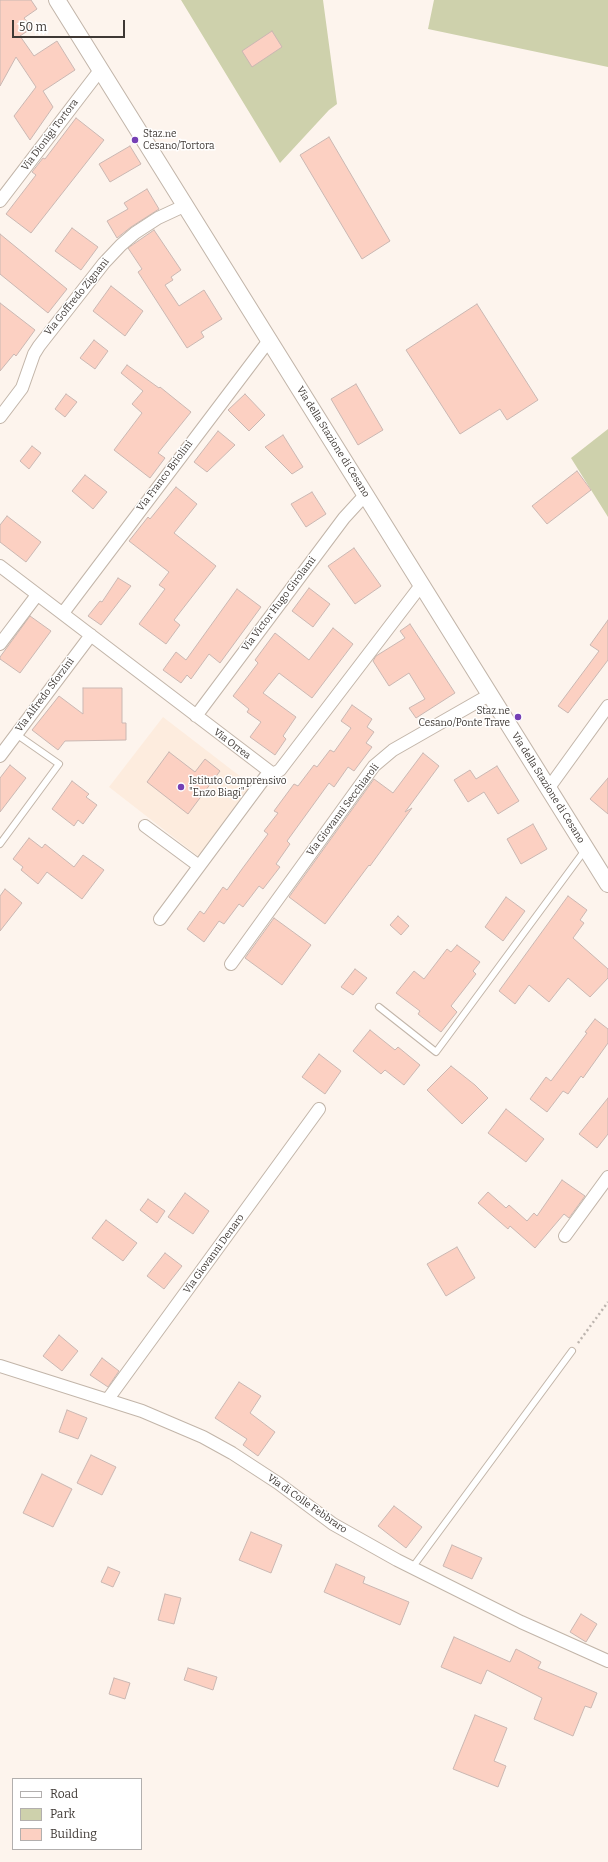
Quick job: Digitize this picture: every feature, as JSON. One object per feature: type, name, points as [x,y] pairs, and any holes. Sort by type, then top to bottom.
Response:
[{"type":"street","name":"Via della Stazione di Cesano","points":[[57,0],[270,339],[608,884]]},
{"type":"street","name":"Via Dionigi Tortora","points":[[0,200],[101,68]]},
{"type":"street","name":"Via Goffredo Zignani","points":[[0,417],[22,388],[34,354],[39,346],[115,251],[128,239],[150,223],[186,205]]},
{"type":"street","name":"Via Franco Briolini","points":[[63,613],[270,339]]},
{"type":"street","name":"Via Victor Hugo Girolami","points":[[196,716],[344,518],[366,494]]},
{"type":"street","name":"Via Orrea","points":[[0,566],[269,772]]},
{"type":"street","points":[[160,919],[269,772],[273,774],[280,770],[422,584]]},
{"type":"street","points":[[0,644],[37,595]]},
{"type":"street","name":"Via Alfredo Sforzini","points":[[0,756],[91,635]]},
{"type":"street","name":"Via Giovanni Secchiaroli","points":[[231,964],[374,766],[393,750],[491,694]]},
{"type":"street","points":[[548,788],[608,706]]},
{"type":"street","points":[[145,826],[199,866]]},
{"type":"street","name":"Via Giovanni Denaro","points":[[108,1399],[319,1109]]},
{"type":"street","points":[[566,1236],[608,1177]]},
{"type":"street","name":"Via di Colle Febbraro","points":[[0,1366],[108,1399],[167,1420],[203,1437],[266,1476],[333,1524],[412,1568],[521,1622],[608,1661]]},
{"type":"lane","points":[[0,844],[59,764],[16,734]]},
{"type":"lane","points":[[380,1007],[436,1052],[586,849]]},
{"type":"lane","points":[[412,1568],[572,1351]]},
{"type":"path","points":[[572,1351],[608,1302]]},
{"type":"shaded area","name":"Istituto Comprensivo \"Enzo Biagi\"","points":[[163,717],[254,787],[199,857],[109,787]]},
{"type":"green space","points":[[181,0],[323,0],[337,104],[329,110],[280,163]]},
{"type":"green space","points":[[434,0],[608,0],[608,67],[428,29]]},
{"type":"green space","points":[[608,429],[608,517],[571,458]]},
{"type":"building","points":[[0,0],[31,0],[37,9],[24,18],[32,28],[20,36],[34,56],[57,41],[75,70],[43,91],[53,107],[30,140],[14,116],[36,87],[16,57],[0,86]]},
{"type":"building","points":[[272,31],[282,47],[252,67],[242,51]]},
{"type":"building","points":[[76,118],[104,140],[31,233],[6,214],[36,175],[32,172],[43,158],[45,159]]},
{"type":"building","points":[[329,137],[390,241],[362,259],[300,155]]},
{"type":"building","points":[[130,146],[141,164],[110,182],[99,164]]},
{"type":"building","points":[[147,189],[159,209],[117,238],[107,221],[128,209],[124,203]]},
{"type":"building","points":[[72,228],[98,247],[81,270],[55,251]]},
{"type":"building","points":[[154,230],[181,270],[171,277],[173,280],[165,285],[179,306],[204,290],[222,319],[201,332],[204,337],[187,348],[138,272],[142,269],[128,248]]},
{"type":"building","points":[[0,234],[67,289],[48,313],[0,274]]},
{"type":"building","points":[[111,286],[143,311],[125,336],[93,311]]},
{"type":"building","points":[[0,303],[35,330],[16,356],[14,354],[0,371]]},
{"type":"building","points":[[477,304],[538,400],[507,420],[500,409],[460,434],[406,350]]},
{"type":"building","points":[[94,340],[108,351],[95,369],[80,358]]},
{"type":"building","points":[[127,365],[159,388],[160,387],[191,412],[158,453],[165,458],[150,478],[114,450],[142,413],[132,404],[143,391],[121,373]]},
{"type":"building","points":[[356,384],[383,430],[358,445],[331,399]]},
{"type":"building","points":[[66,394],[77,402],[65,417],[55,409]]},
{"type":"building","points":[[245,394],[265,415],[249,431],[228,410]]},
{"type":"building","points":[[218,431],[235,445],[207,472],[194,462]]},
{"type":"building","points":[[283,435],[303,467],[292,474],[265,447]]},
{"type":"building","points":[[32,446],[41,453],[29,469],[20,461]]},
{"type":"building","points":[[577,471],[591,490],[547,524],[532,506]]},
{"type":"building","points":[[85,475],[107,492],[93,509],[72,491]]},
{"type":"building","points":[[176,487],[197,504],[174,533],[216,566],[174,620],[180,625],[166,644],[139,624],[165,589],[159,585],[169,572],[129,541],[148,517],[150,519]]},
{"type":"building","points":[[312,492],[326,514],[306,527],[291,504]]},
{"type":"building","points":[[7,516],[41,542],[26,562],[0,542],[0,525]]},
{"type":"building","points":[[354,548],[381,586],[355,604],[328,566]]},
{"type":"building","points":[[118,578],[131,586],[101,625],[88,616],[100,601],[102,602]]},
{"type":"building","points":[[309,588],[330,604],[313,627],[292,611]]},
{"type":"building","points":[[237,589],[261,607],[220,663],[209,654],[191,679],[187,675],[181,683],[163,670],[176,652],[186,660]]},
{"type":"building","points":[[30,616],[51,631],[20,673],[0,659],[0,657]]},
{"type":"building","points":[[608,620],[608,660],[568,713],[558,706],[599,651],[590,645]]},
{"type":"building","points":[[410,624],[455,693],[416,718],[409,708],[425,699],[409,673],[389,686],[373,661],[376,656],[405,638],[400,631]]},
{"type":"building","points":[[333,628],[353,644],[312,698],[279,673],[263,693],[296,717],[283,736],[286,739],[275,755],[250,737],[261,722],[247,712],[249,709],[233,696],[258,663],[255,660],[275,633],[309,660]]},
{"type":"building","points":[[83,688],[122,688],[122,723],[126,723],[126,740],[65,741],[58,750],[32,730],[59,696],[83,714]]},
{"type":"building","points":[[352,705],[372,719],[367,727],[374,732],[366,743],[372,747],[354,771],[348,767],[334,787],[329,783],[287,841],[290,844],[276,864],[280,867],[263,889],[259,886],[243,907],[239,904],[224,924],[219,921],[204,942],[187,929],[200,911],[204,914],[223,887],[227,890],[268,834],[264,831],[278,813],[274,811],[294,784],[298,786],[314,765],[317,767],[330,750],[334,752],[351,728],[341,721]]},
{"type":"building","points":[[169,752],[195,772],[205,759],[220,771],[188,814],[147,782]]},
{"type":"building","points":[[423,753],[439,766],[405,812],[412,808],[325,924],[289,897],[374,779],[393,793]]},
{"type":"building","points":[[10,765],[26,778],[0,812],[0,778]]},
{"type":"building","points":[[497,766],[519,801],[498,814],[484,792],[468,802],[454,780],[470,770],[476,779]]},
{"type":"building","points":[[608,778],[608,814],[590,799]]},
{"type":"building","points":[[72,781],[89,794],[86,797],[97,805],[83,824],[78,820],[74,826],[52,809]]},
{"type":"building","points":[[533,824],[547,849],[521,864],[507,839]]},
{"type":"building","points":[[29,838],[42,848],[45,844],[74,867],[83,855],[104,870],[82,899],[47,872],[38,884],[21,870],[23,867],[13,859]]},
{"type":"building","points":[[5,889],[22,903],[0,931],[0,896]]},
{"type":"building","points":[[568,896],[587,910],[580,920],[584,923],[573,938],[608,969],[608,978],[590,997],[568,978],[549,1002],[529,985],[515,1004],[499,991]]},
{"type":"building","points":[[506,897],[525,911],[503,941],[485,927]]},
{"type":"building","points":[[398,916],[409,926],[401,935],[390,925]]},
{"type":"building","points":[[274,918],[311,945],[282,985],[245,958]]},
{"type":"building","points":[[457,945],[480,962],[473,971],[476,974],[451,1006],[457,1012],[441,1032],[418,1014],[420,1011],[396,993],[414,971],[424,979],[447,949],[451,952]]},
{"type":"building","points":[[355,969],[367,978],[353,995],[341,987]]},
{"type":"building","points":[[595,1019],[608,1029],[608,1043],[583,1078],[581,1076],[568,1094],[563,1091],[547,1112],[530,1099],[546,1077],[551,1081],[587,1033],[585,1032]]},
{"type":"building","points":[[370,1030],[395,1050],[398,1047],[420,1065],[404,1085],[385,1070],[381,1074],[353,1051]]},
{"type":"building","points":[[319,1054],[341,1071],[325,1094],[302,1077]]},
{"type":"building","points":[[451,1066],[475,1085],[488,1098],[462,1124],[427,1090]]},
{"type":"building","points":[[608,1098],[608,1134],[597,1148],[579,1134]]},
{"type":"building","points":[[506,1109],[544,1139],[526,1162],[488,1133]]},
{"type":"building","points":[[562,1180],[585,1196],[569,1218],[564,1214],[535,1248],[510,1226],[508,1229],[478,1203],[488,1192],[506,1208],[509,1205],[527,1221],[534,1213],[537,1216]]},
{"type":"building","points":[[185,1193],[209,1211],[193,1234],[168,1217]]},
{"type":"building","points":[[148,1199],[165,1211],[157,1223],[140,1210]]},
{"type":"building","points":[[106,1220],[137,1243],[123,1261],[92,1238]]},
{"type":"building","points":[[457,1247],[475,1278],[446,1296],[427,1264]]},
{"type":"building","points":[[165,1253],[182,1266],[164,1289],[147,1276]]},
{"type":"building","points":[[59,1335],[78,1351],[62,1371],[43,1356]]},
{"type":"building","points":[[102,1358],[119,1371],[108,1387],[90,1375]]},
{"type":"building","points":[[239,1382],[261,1396],[250,1413],[275,1432],[258,1456],[243,1445],[247,1439],[215,1418]]},
{"type":"building","points":[[67,1410],[87,1418],[78,1439],[59,1432]]},
{"type":"building","points":[[91,1455],[116,1467],[102,1495],[77,1483]]},
{"type":"building","points":[[42,1474],[72,1489],[53,1527],[23,1513]]},
{"type":"building","points":[[394,1506],[422,1527],[406,1548],[378,1526]]},
{"type":"building","points":[[251,1532],[282,1545],[271,1573],[239,1560]]},
{"type":"building","points":[[452,1545],[482,1558],[472,1579],[443,1566]]},
{"type":"building","points":[[336,1564],[365,1577],[363,1583],[409,1602],[400,1625],[324,1592]]},
{"type":"building","points":[[108,1567],[120,1572],[113,1587],[101,1582]]},
{"type":"building","points":[[165,1594],[181,1598],[174,1624],[158,1620]]},
{"type":"building","points":[[581,1614],[597,1624],[586,1642],[570,1632]]},
{"type":"building","points":[[454,1637],[510,1662],[516,1649],[541,1662],[538,1668],[597,1693],[591,1708],[585,1706],[573,1736],[534,1719],[542,1698],[487,1670],[481,1684],[441,1667]]},
{"type":"building","points":[[188,1668],[217,1677],[213,1690],[184,1680]]},
{"type":"building","points":[[114,1678],[130,1683],[125,1699],[109,1694]]},
{"type":"building","points":[[475,1715],[507,1728],[494,1761],[506,1766],[498,1787],[453,1769]]},
{"type":"place","name":"Staz.ne Cesano/Tortora","points":[[135,140]]},
{"type":"place","name":"Staz.ne Cesano/Ponte Trave","points":[[518,717]]},
{"type":"place","name":"Istituto Comprensivo \"Enzo Biagi\"","points":[[181,787]]}]
